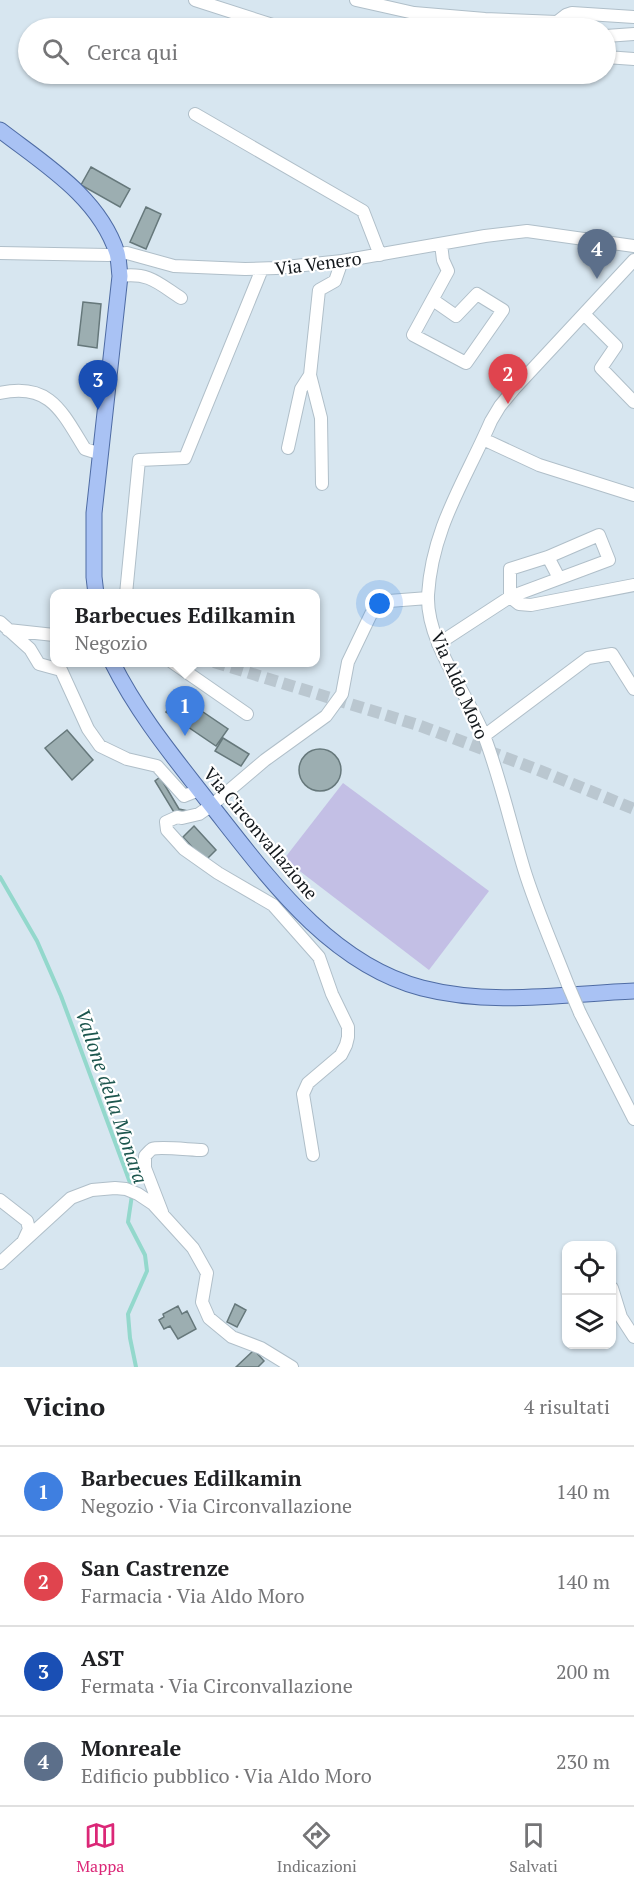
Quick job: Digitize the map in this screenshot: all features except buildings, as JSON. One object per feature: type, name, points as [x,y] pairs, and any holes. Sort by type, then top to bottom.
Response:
[{"type":"main road","points":[[0,129],[82,195],[99,216],[118,254],[120,276],[94,513],[95,589]]},
{"type":"main road","name":"Via Circonvallazione","points":[[114,667],[127,693],[145,720],[278,890],[316,927],[353,956],[386,975],[420,987],[468,997],[495,998],[634,990]]},
{"type":"street","points":[[195,0],[251,18]]},
{"type":"street","points":[[356,0],[413,6],[479,18]]},
{"type":"street","points":[[563,18],[572,13],[634,17]]},
{"type":"street","points":[[616,35],[634,34]]},
{"type":"street","points":[[616,58],[634,59]]},
{"type":"street","points":[[195,114],[363,211],[380,255]]},
{"type":"street","name":"Via Venero","points":[[0,253],[127,253],[174,266],[262,269],[342,261],[527,231],[634,246]]},
{"type":"street","points":[[433,300],[456,316],[477,294],[503,310],[466,363],[413,334],[448,271],[443,260],[441,244]]},
{"type":"street","name":"Via Aldo Moro","points":[[634,260],[500,406],[459,486],[436,544],[428,598],[438,644],[484,736],[496,769],[525,872],[568,985],[634,1119]]},
{"type":"street","points":[[322,484],[321,418],[310,375],[319,290],[335,281],[342,261]]},
{"type":"street","points":[[126,589],[139,459],[185,458],[262,269]]},
{"type":"street","points":[[120,276],[132,274],[149,277],[181,298]]},
{"type":"street","points":[[620,275],[634,276]]},
{"type":"street","points":[[584,314],[616,346],[601,368],[634,402]]},
{"type":"street","points":[[288,448],[301,389],[310,375]]},
{"type":"street","points":[[0,393],[28,390],[47,398],[62,412],[86,449],[101,454]]},
{"type":"street","points":[[483,439],[539,465],[634,495]]},
{"type":"street","points":[[438,644],[510,597],[609,560],[599,535],[510,570],[510,597]]},
{"type":"street","points":[[548,556],[559,578]]},
{"type":"street","points":[[510,597],[519,604],[531,605],[634,585]]},
{"type":"street","points":[[314,1155],[303,1094],[308,1083],[341,1055],[346,1045],[348,1027],[332,994],[319,957],[273,905],[184,849],[167,830],[166,822],[199,814],[212,806],[265,760],[326,716],[342,694],[348,663],[370,614],[389,601],[428,598]]},
{"type":"street","points":[[3,628],[50,634]]},
{"type":"street","points":[[3,628],[30,649],[39,664],[50,667]]},
{"type":"street","points":[[484,736],[588,658],[612,654],[634,689]]},
{"type":"street","points":[[50,667],[62,670],[88,729],[100,746],[127,759],[157,766],[184,796],[199,790]]},
{"type":"street","points":[[178,667],[247,714]]},
{"type":"street","points":[[163,1216],[145,1168],[144,1156],[152,1149],[202,1150]]},
{"type":"street","points":[[0,1263],[70,1198],[92,1190],[126,1189],[153,1204],[193,1248],[207,1274],[202,1302],[209,1318],[232,1337],[261,1348],[292,1367]]},
{"type":"street","points":[[0,1200],[27,1221],[29,1229],[23,1243]]},
{"type":"street","points":[[614,1295],[621,1317],[634,1337]]},
{"type":"shaded area","points":[[343,783],[489,891],[429,970],[284,859]]},
{"type":"waterway","name":"Vallone della Monara","points":[[0,877],[37,941],[61,996],[132,1188]]},
{"type":"waterway","name":"Vallone della Monara","points":[[132,1195],[128,1222],[145,1255],[147,1271],[128,1314],[136,1367]]},
{"type":"tunnel","points":[[230,667],[418,725],[634,809]]},
{"type":"place","name":"Monreale","points":[[597,279]]},
{"type":"place","name":"San Castrenze","points":[[508,404]]},
{"type":"place","name":"AST","points":[[98,410]]},
{"type":"place","name":"Barbecues Edilkamin","points":[[185,736]]}]
